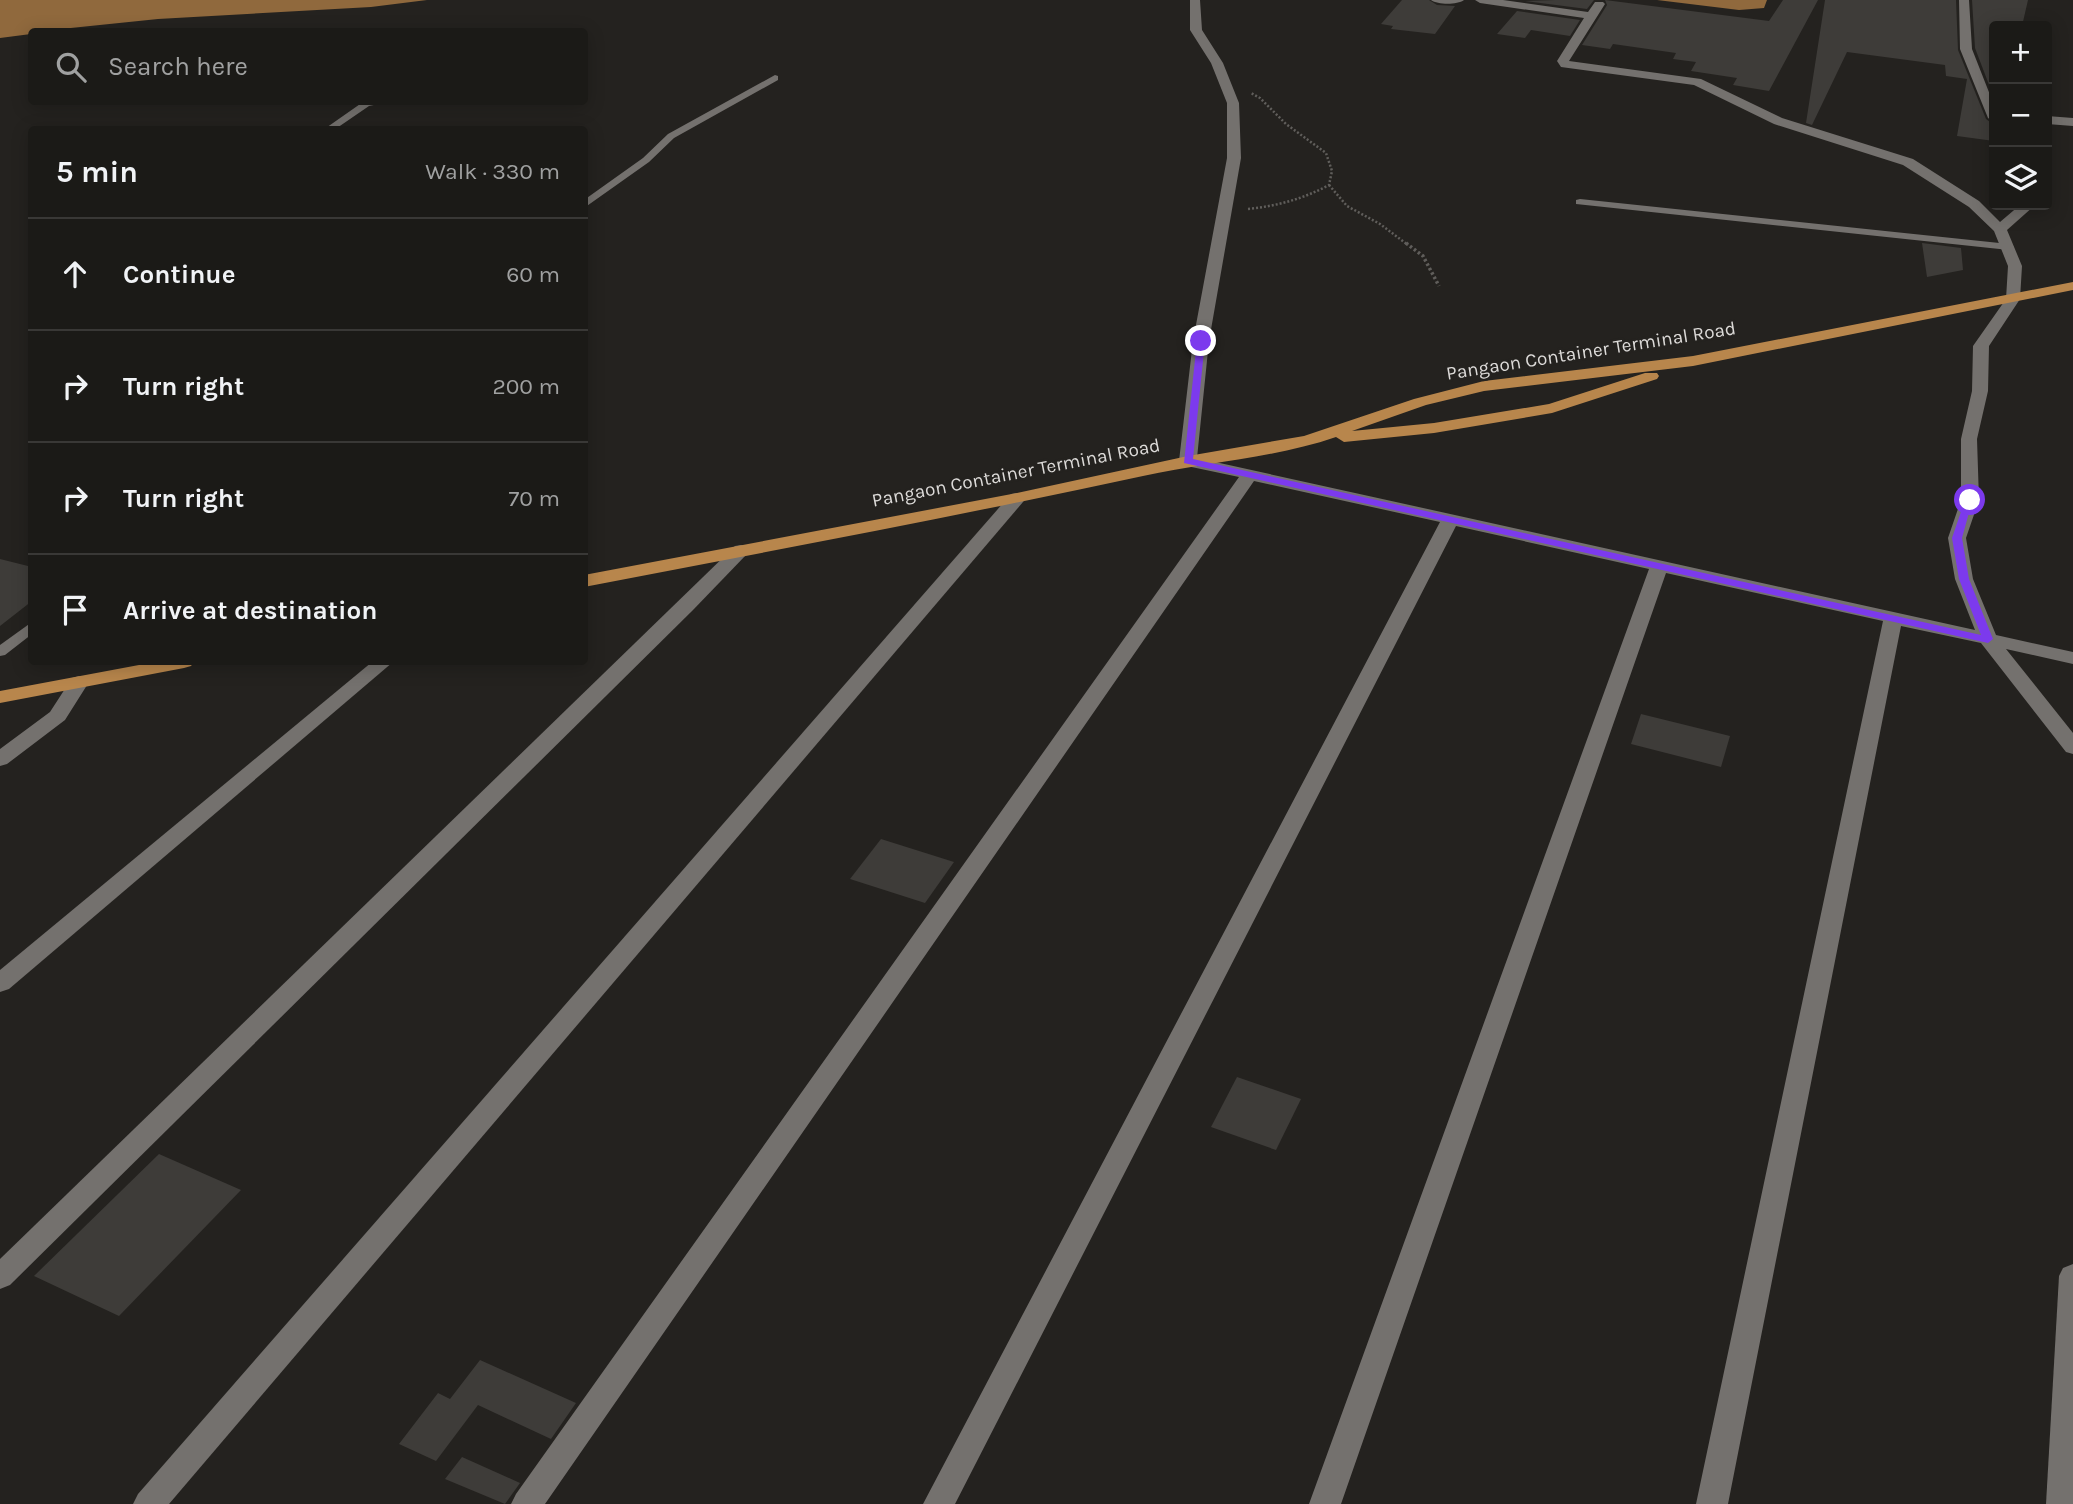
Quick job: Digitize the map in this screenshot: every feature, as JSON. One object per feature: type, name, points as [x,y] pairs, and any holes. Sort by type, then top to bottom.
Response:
[{"type":"highway","name":"Pangaon Container Terminal Road","points":[[588,580],[1017,498],[1188,461],[1307,441],[1420,402],[1484,386],[1693,361],[2073,286]]},
{"type":"highway","points":[[1307,441],[1434,428],[1552,408],[1693,361]]},
{"type":"highway","points":[[0,697],[168,665]]},
{"type":"street","points":[[1195,0],[1196,30],[1217,62],[1233,103],[1234,158],[1201,341],[1188,461],[2073,658]]},
{"type":"street","points":[[1436,0],[1460,0]]},
{"type":"street","points":[[1480,0],[1592,16]]},
{"type":"street","points":[[1964,0],[1966,50],[1975,78],[1989,106]]},
{"type":"street","points":[[1599,4],[1563,61],[1564,64],[1697,82],[1778,121],[1908,162],[1974,205],[2000,229],[2015,266],[2013,299],[1981,346],[1980,391],[1969,439],[1970,500],[1957,538],[1964,579],[1988,639],[2073,747]]},
{"type":"street","points":[[2052,120],[2073,122]]},
{"type":"street","points":[[2000,229],[2022,210]]},
{"type":"street","points":[[527,1504],[1249,475]]},
{"type":"street","points":[[149,1504],[1017,498]]},
{"type":"street","points":[[939,1504],[1450,520]]},
{"type":"street","points":[[0,1277],[741,550]]},
{"type":"street","points":[[1325,1504],[1660,566]]},
{"type":"street","points":[[1713,1504],[1893,618]]},
{"type":"street","points":[[0,984],[379,665]]},
{"type":"street","points":[[0,758],[58,716],[79,682]]},
{"type":"street","points":[[2062,1504],[2073,1276]]},
{"type":"lane","points":[[588,202],[646,160],[671,136],[775,78]]},
{"type":"lane","points":[[333,126],[364,105]]},
{"type":"lane","points":[[1580,202],[2009,247]]},
{"type":"lane","points":[[0,652],[28,629]]},
{"type":"path","points":[[1223,77],[1260,98],[1286,124],[1326,153],[1332,171],[1329,185],[1308,197],[1274,206],[1224,211]]},
{"type":"path","points":[[1329,185],[1347,205],[1380,224],[1423,256],[1439,286]]},
{"type":"shaded area","points":[[0,0],[427,0],[371,7],[158,19],[71,28],[28,28],[28,34],[0,38]]},
{"type":"shaded area","points":[[1657,0],[1767,0],[1764,8],[1739,10]]},
{"type":"building","points":[[1402,0],[1429,0],[1437,5],[1455,6],[1435,34],[1391,29],[1393,26],[1381,24]]},
{"type":"building","points":[[1594,0],[1587,9],[1525,1]]},
{"type":"building","points":[[1605,0],[1769,21],[1783,0],[1818,0],[1769,91],[1733,85],[1737,78],[1691,71],[1696,62],[1673,59],[1676,53],[1613,44],[1610,49],[1582,45],[1607,5]]},
{"type":"building","points":[[1825,0],[1956,0],[1958,50],[1989,121],[1989,140],[1957,136],[1967,79],[1946,76],[1945,65],[1847,52],[1812,125],[1806,123]]},
{"type":"building","points":[[1972,0],[2028,0],[2023,21],[1989,21],[1989,85],[1975,48]]},
{"type":"building","points":[[1517,11],[1580,20],[1570,36],[1531,30],[1525,38],[1497,34]]},
{"type":"building","points":[[1922,243],[1961,248],[1963,270],[1927,277]]},
{"type":"building","points":[[0,559],[28,566],[28,604],[0,626]]},
{"type":"building","points":[[1641,714],[1730,736],[1721,767],[1631,744]]},
{"type":"building","points":[[881,839],[954,862],[925,903],[850,879]]},
{"type":"building","points":[[1237,1077],[1301,1099],[1276,1150],[1211,1127]]},
{"type":"building","points":[[159,1154],[241,1190],[119,1316],[34,1276]]},
{"type":"building","points":[[480,1360],[576,1403],[551,1439],[478,1405],[436,1461],[399,1444],[438,1393],[450,1399]]},
{"type":"building","points":[[462,1457],[520,1483],[505,1504],[445,1479]]},
{"type":"route","points":[[1201,341],[1188,461],[1988,639],[1964,579],[1957,538],[1970,500]]}]
